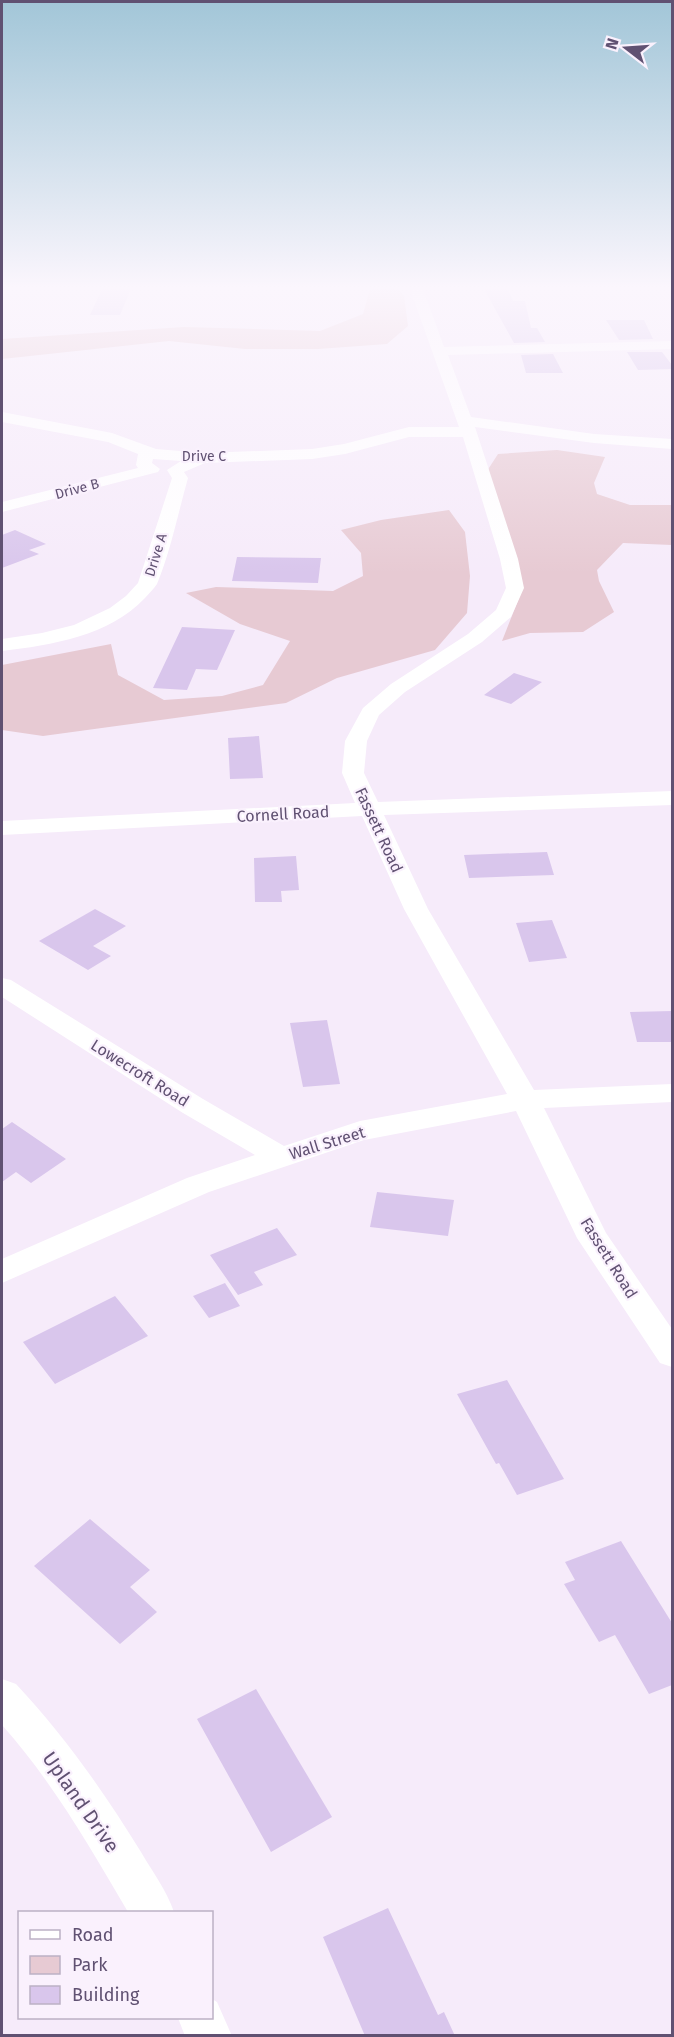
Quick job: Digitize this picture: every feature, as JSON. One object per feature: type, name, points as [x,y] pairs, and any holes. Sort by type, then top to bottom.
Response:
[{"type":"street","name":"Fassett Road","points":[[452,384],[509,559],[515,588],[504,613],[475,638],[398,688],[370,712],[356,741],[353,773],[416,909],[525,1100],[593,1238],[672,1354]]},
{"type":"street","name":"Drive C","points":[[2,417],[112,438],[153,462],[312,454],[345,449],[465,420]]},
{"type":"street","name":"Drive C","points":[[409,432],[465,420]]},
{"type":"street","points":[[465,420],[556,436],[672,444]]},
{"type":"street","points":[[175,470],[204,458]]},
{"type":"street","name":"Drive B","points":[[2,507],[153,462],[175,470]]},
{"type":"street","name":"Drive A","points":[[2,645],[46,640],[69,634],[123,609],[138,596],[147,585],[180,478],[175,470]]},
{"type":"street","name":"Cornell Road","points":[[2,828],[370,809],[672,798]]},
{"type":"street","name":"Lowecroft Road","points":[[2,986],[194,1106],[281,1157]]},
{"type":"street","name":"Wall Street","points":[[2,1272],[198,1185],[360,1131],[525,1100],[672,1094]]},
{"type":"street","name":"Upland Drive","points":[[2,1697],[22,1718],[94,1814],[151,1911]]},
{"type":"street","points":[[201,2019],[209,2036]]},
{"type":"green space","points":[[557,450],[605,457],[594,483],[597,494],[630,505],[672,505],[672,545],[623,543],[597,570],[599,581],[614,612],[583,632],[530,633],[502,641],[523,588],[487,471],[498,454]]},
{"type":"green space","points":[[449,510],[465,532],[470,576],[467,613],[435,650],[337,678],[286,703],[43,736],[2,730],[2,665],[111,644],[118,675],[164,700],[222,696],[263,685],[290,641],[240,624],[186,593],[216,587],[333,591],[363,576],[361,553],[341,530],[381,520]]},
{"type":"building","points":[[15,530],[46,544],[29,550],[39,554],[2,568],[2,535]]},
{"type":"building","points":[[237,557],[321,558],[318,583],[232,581]]},
{"type":"building","points":[[182,627],[235,630],[217,670],[196,669],[187,690],[153,688]]},
{"type":"building","points":[[514,673],[542,682],[511,704],[484,695]]},
{"type":"building","points":[[259,736],[263,778],[230,779],[228,738]]},
{"type":"building","points":[[547,852],[554,875],[469,878],[464,855]]},
{"type":"building","points":[[296,856],[299,890],[281,891],[282,902],[255,902],[254,858]]},
{"type":"building","points":[[95,909],[126,926],[93,946],[111,956],[88,970],[39,941]]},
{"type":"building","points":[[552,920],[567,958],[529,962],[516,923]]},
{"type":"building","points":[[672,1011],[672,1042],[637,1042],[630,1012]]},
{"type":"building","points":[[327,1020],[340,1084],[303,1087],[290,1023]]},
{"type":"building","points":[[12,1122],[66,1159],[31,1183],[16,1172],[2,1182],[2,1129]]},
{"type":"building","points":[[377,1192],[454,1200],[448,1236],[370,1227]]},
{"type":"building","points":[[277,1228],[297,1255],[254,1272],[263,1285],[238,1295],[210,1255]]},
{"type":"building","points":[[225,1283],[240,1306],[209,1318],[193,1296]]},
{"type":"building","points":[[115,1296],[148,1336],[55,1384],[23,1342]]},
{"type":"building","points":[[507,1380],[564,1479],[517,1495],[499,1463],[496,1464],[457,1394]]},
{"type":"building","points":[[90,1519],[150,1570],[130,1587],[157,1612],[120,1644],[34,1566]]},
{"type":"building","points":[[621,1541],[672,1623],[672,1685],[649,1694],[615,1635],[599,1642],[564,1584],[575,1580],[565,1562]]},
{"type":"building","points":[[256,1689],[332,1817],[271,1852],[197,1719]]},
{"type":"building","points":[[388,1908],[438,2015],[444,2012],[455,2036],[365,2036],[323,1937]]}]
